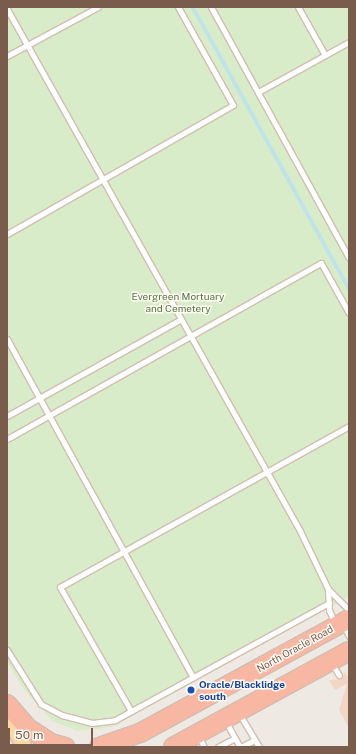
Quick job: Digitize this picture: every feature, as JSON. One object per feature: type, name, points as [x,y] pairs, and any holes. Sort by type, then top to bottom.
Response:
[{"type":"highway","name":"North Oracle Road","points":[[140,734],[345,623]]},
{"type":"highway","points":[[173,747],[201,740],[231,715],[335,668],[349,651]]},
{"type":"highway","points":[[7,704],[28,728],[51,743],[65,747]]},
{"type":"highway","points":[[99,747],[140,734]]},
{"type":"main road","points":[[7,715],[24,747]]},
{"type":"main road","name":"North Oracle Road","points":[[115,747],[140,734]]},
{"type":"lane","points":[[7,56],[98,7]]},
{"type":"lane","points":[[7,234],[234,105],[178,7]]},
{"type":"lane","points":[[211,7],[349,258]]},
{"type":"lane","points":[[298,7],[325,55]]},
{"type":"lane","points":[[7,9],[267,471],[345,623]]},
{"type":"lane","points":[[258,92],[349,42]]},
{"type":"lane","points":[[7,439],[321,263],[349,313]]},
{"type":"lane","points":[[7,416],[182,319]]},
{"type":"lane","points":[[7,339],[193,677]]},
{"type":"lane","points":[[131,711],[60,587],[349,426]]},
{"type":"lane","points":[[328,589],[329,603],[345,623]]},
{"type":"lane","points":[[7,650],[27,686],[41,704],[62,715],[92,723],[115,720],[329,603]]},
{"type":"lane","points":[[231,715],[235,738],[241,747],[254,740]]},
{"type":"lane","points":[[231,715],[259,747]]},
{"type":"lane","points":[[218,747],[235,738]]},
{"type":"shaded area","points":[[349,597],[349,747],[7,747],[7,662],[22,687],[112,727]]},
{"type":"green space","name":"Evergreen Mortuary and Cemetery","points":[[7,7],[349,7],[349,597],[112,727],[77,731],[52,721],[22,687],[7,662]]},
{"type":"building","points":[[345,672],[349,679],[349,728],[339,710],[347,684],[335,690],[329,680],[341,679]]},
{"type":"waterway","points":[[193,7],[349,289]]},
{"type":"place","name":"Oracle/Blacklidge south","points":[[191,690]]}]
